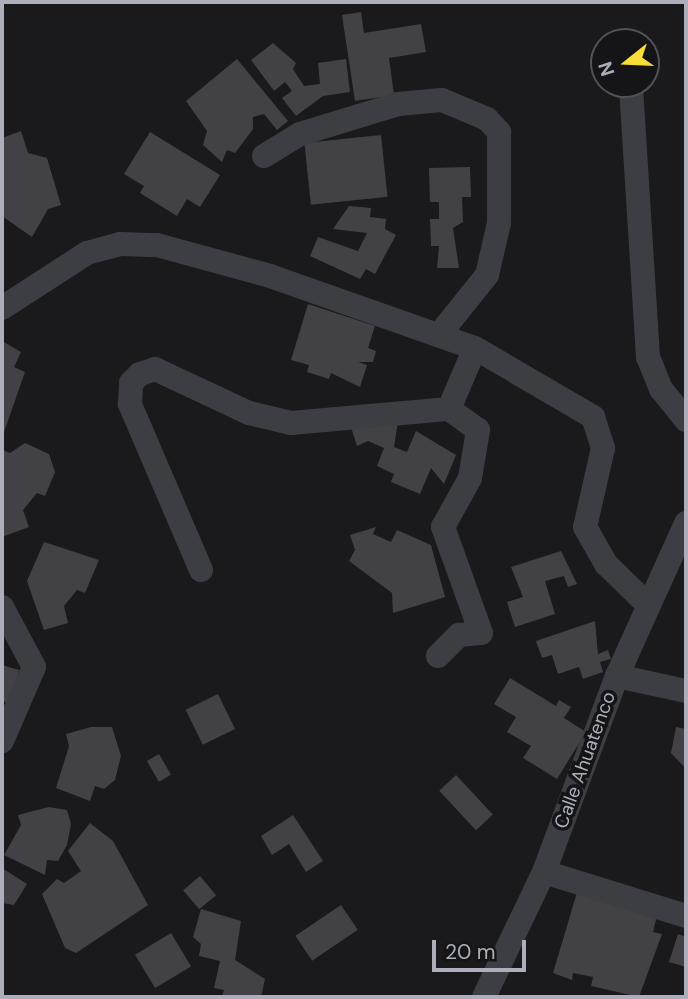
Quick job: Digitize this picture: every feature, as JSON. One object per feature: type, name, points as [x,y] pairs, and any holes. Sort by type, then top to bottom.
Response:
[{"type":"street","points":[[632,98],[648,357],[661,389],[686,420]]},
{"type":"street","points":[[264,156],[300,134],[398,104],[442,100],[487,119],[499,132],[499,223],[487,275],[439,334]]},
{"type":"street","points":[[2,308],[87,253],[121,244],[157,245],[439,334],[475,348],[593,417],[603,448],[585,527],[606,564],[648,605]]},
{"type":"street","points":[[449,409],[475,348]]},
{"type":"street","points":[[201,570],[130,404],[131,383],[140,374],[155,369],[249,413],[291,423],[449,409],[478,430],[470,478],[443,527],[481,633],[459,635],[438,656]]},
{"type":"street","name":"Calle Ahuatenco","points":[[484,997],[544,872],[617,676],[648,605],[683,536]]},
{"type":"street","points":[[2,607],[33,667],[2,741]]},
{"type":"street","points":[[617,676],[686,691]]},
{"type":"street","points":[[544,872],[686,916]]},
{"type":"building","points":[[361,12],[364,33],[421,24],[426,52],[389,58],[394,95],[355,101],[342,15]]},
{"type":"building","points":[[273,43],[296,63],[293,69],[304,86],[320,84],[318,63],[346,59],[350,92],[323,96],[296,116],[282,98],[292,91],[285,82],[274,91],[251,60]]},
{"type":"building","points":[[237,59],[288,121],[277,130],[264,114],[253,117],[253,129],[235,153],[227,150],[222,162],[203,145],[207,131],[186,101]]},
{"type":"building","points":[[21,131],[28,153],[47,158],[61,205],[48,209],[32,237],[2,216],[2,138]]},
{"type":"building","points":[[150,132],[220,175],[200,207],[187,199],[177,216],[140,193],[144,186],[124,174]]},
{"type":"building","points":[[381,135],[387,197],[311,205],[304,143]]},
{"type":"building","points":[[470,167],[471,197],[462,197],[463,222],[453,228],[459,268],[437,268],[439,246],[431,246],[430,219],[439,219],[439,202],[430,202],[429,168]]},
{"type":"building","points":[[349,206],[371,208],[370,217],[386,219],[385,229],[396,235],[375,274],[366,269],[360,279],[310,256],[318,237],[358,251],[367,233],[333,229]]},
{"type":"building","points":[[308,304],[375,326],[368,348],[376,351],[373,362],[358,362],[367,365],[360,387],[331,373],[329,379],[307,372],[309,365],[291,360]]},
{"type":"building","points":[[2,341],[21,352],[14,367],[25,372],[2,438]]},
{"type":"building","points":[[398,421],[394,447],[407,452],[416,431],[456,455],[444,484],[431,468],[420,494],[391,482],[394,474],[377,466],[384,448],[368,441],[357,446],[351,427]]},
{"type":"building","points":[[25,443],[49,454],[55,472],[45,496],[37,493],[23,510],[29,527],[2,537],[2,450],[10,453]]},
{"type":"building","points":[[376,527],[373,534],[391,542],[397,530],[431,545],[445,597],[393,613],[392,593],[349,561],[355,550],[350,535]]},
{"type":"building","points":[[44,542],[99,560],[85,593],[77,590],[64,606],[68,623],[44,630],[27,581]]},
{"type":"building","points":[[561,551],[577,584],[568,587],[564,576],[545,581],[555,614],[515,627],[507,602],[523,597],[511,567]]},
{"type":"building","points":[[595,621],[598,654],[608,650],[611,659],[600,662],[603,672],[583,679],[579,667],[558,674],[552,655],[542,658],[536,641]]},
{"type":"building","points":[[2,665],[19,670],[9,703],[2,701]]},
{"type":"building","points":[[510,678],[556,706],[559,700],[571,707],[564,718],[586,732],[557,779],[523,758],[531,746],[507,732],[516,717],[494,704]]},
{"type":"building","points":[[218,694],[235,729],[203,745],[186,710]]},
{"type":"building","points":[[91,727],[112,727],[121,756],[115,780],[104,789],[95,786],[90,801],[56,788],[69,746],[66,734]]},
{"type":"building","points":[[676,727],[686,729],[686,769],[671,753]]},
{"type":"building","points":[[159,754],[171,775],[159,782],[147,761]]},
{"type":"building","points":[[456,775],[493,814],[476,830],[439,791]]},
{"type":"building","points":[[49,807],[67,810],[71,824],[67,845],[58,861],[47,860],[45,875],[4,855],[21,825],[18,815]]},
{"type":"building","points":[[293,815],[323,861],[306,872],[289,844],[272,855],[261,836]]},
{"type":"building","points":[[90,823],[113,841],[148,905],[76,953],[65,948],[42,894],[57,879],[64,883],[81,871],[68,851]]},
{"type":"building","points":[[2,868],[27,884],[14,905],[2,903]]},
{"type":"building","points":[[200,876],[216,895],[199,909],[183,890]]},
{"type":"building","points":[[578,889],[658,911],[653,932],[662,934],[639,997],[591,986],[593,977],[573,973],[572,980],[553,973]]},
{"type":"building","points":[[341,905],[358,930],[312,961],[295,936]]},
{"type":"building","points":[[201,909],[241,921],[235,960],[265,979],[261,997],[222,997],[224,990],[214,988],[220,961],[199,956],[201,944],[193,937]]},
{"type":"building","points":[[171,933],[191,966],[155,988],[135,955]]},
{"type":"building","points":[[678,934],[686,937],[686,967],[669,962]]}]
